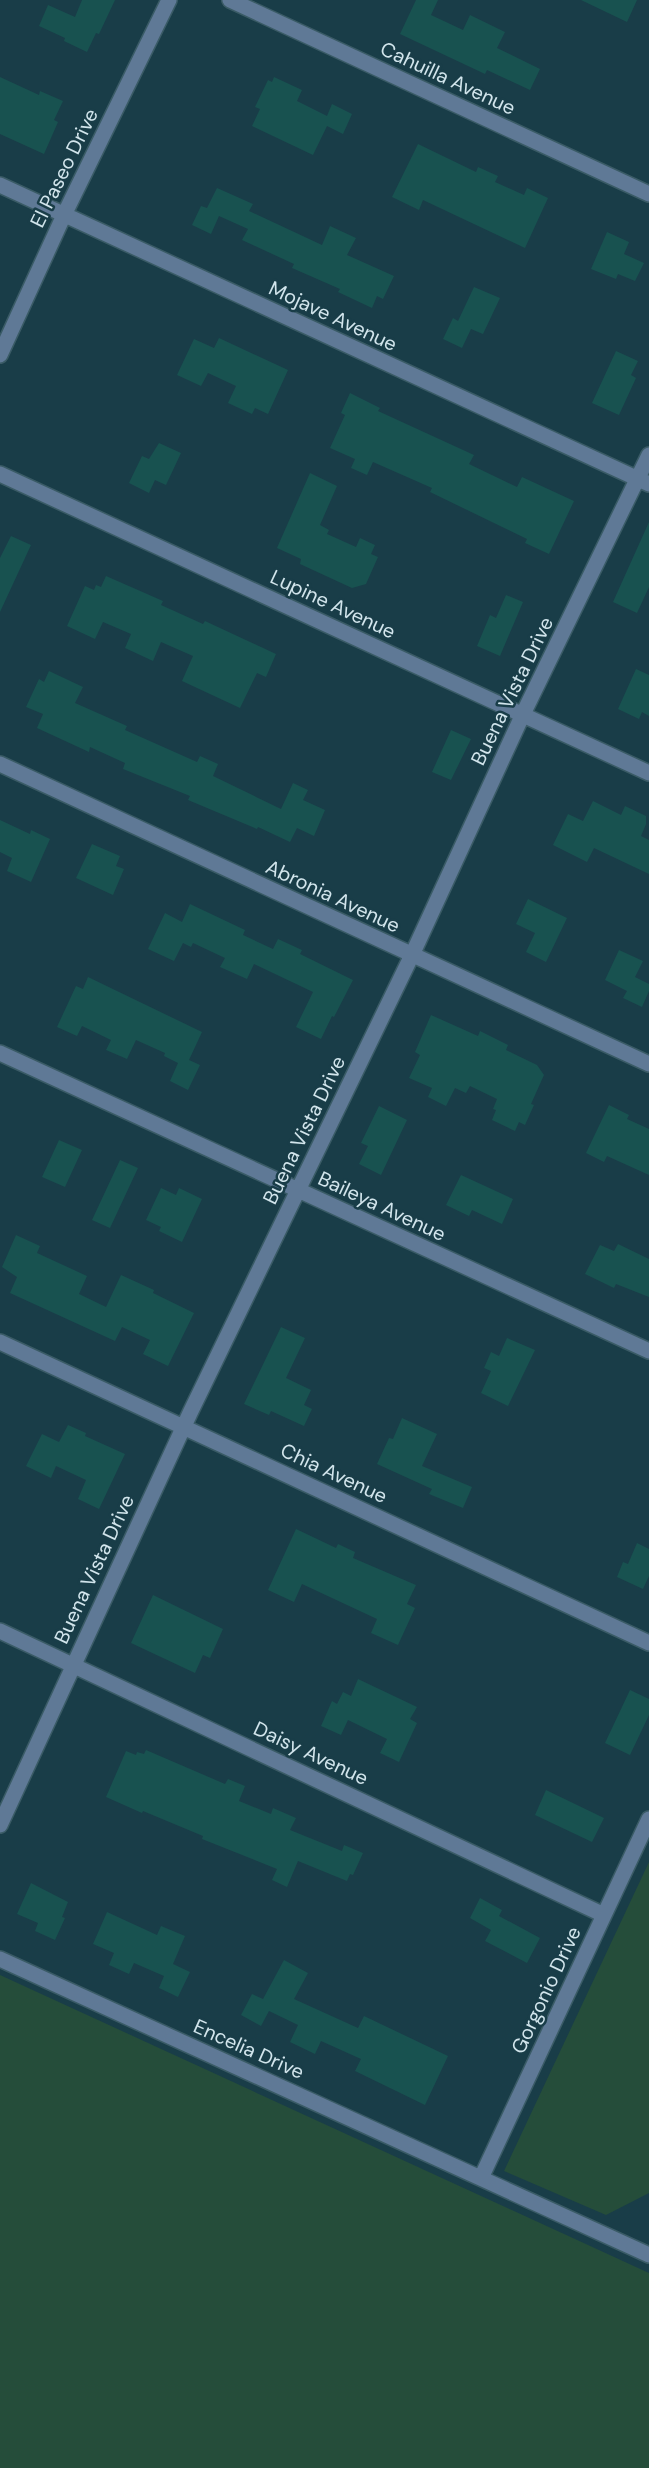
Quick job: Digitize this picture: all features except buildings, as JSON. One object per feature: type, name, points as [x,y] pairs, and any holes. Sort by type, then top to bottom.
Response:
[{"type":"street","name":"El Paseo Drive","points":[[0,355],[64,215],[169,0]]},
{"type":"street","name":"Cahuilla Avenue","points":[[230,0],[649,194]]},
{"type":"street","name":"Mojave Avenue","points":[[0,185],[644,482]]},
{"type":"street","name":"Buena Vista Drive","points":[[0,1825],[184,1427],[412,955],[524,714],[644,482],[649,455]]},
{"type":"street","name":"Lupine Avenue","points":[[0,474],[649,773]]},
{"type":"street","name":"Abronia Avenue","points":[[0,764],[649,1064]]},
{"type":"street","name":"Baileya Avenue","points":[[0,1053],[649,1351]]},
{"type":"street","name":"Chia Avenue","points":[[0,1342],[649,1643]]},
{"type":"street","name":"Daisy Avenue","points":[[0,1631],[604,1914]]},
{"type":"street","name":"Gorgonio Drive","points":[[481,2178],[649,1819]]},
{"type":"street","name":"Encelia Drive","points":[[0,1959],[649,2255]]},
{"type":"green space","points":[[649,1862],[649,2193],[606,2215],[504,2171]]},
{"type":"green space","points":[[0,1975],[649,2273],[649,2468],[0,2468]]}]
